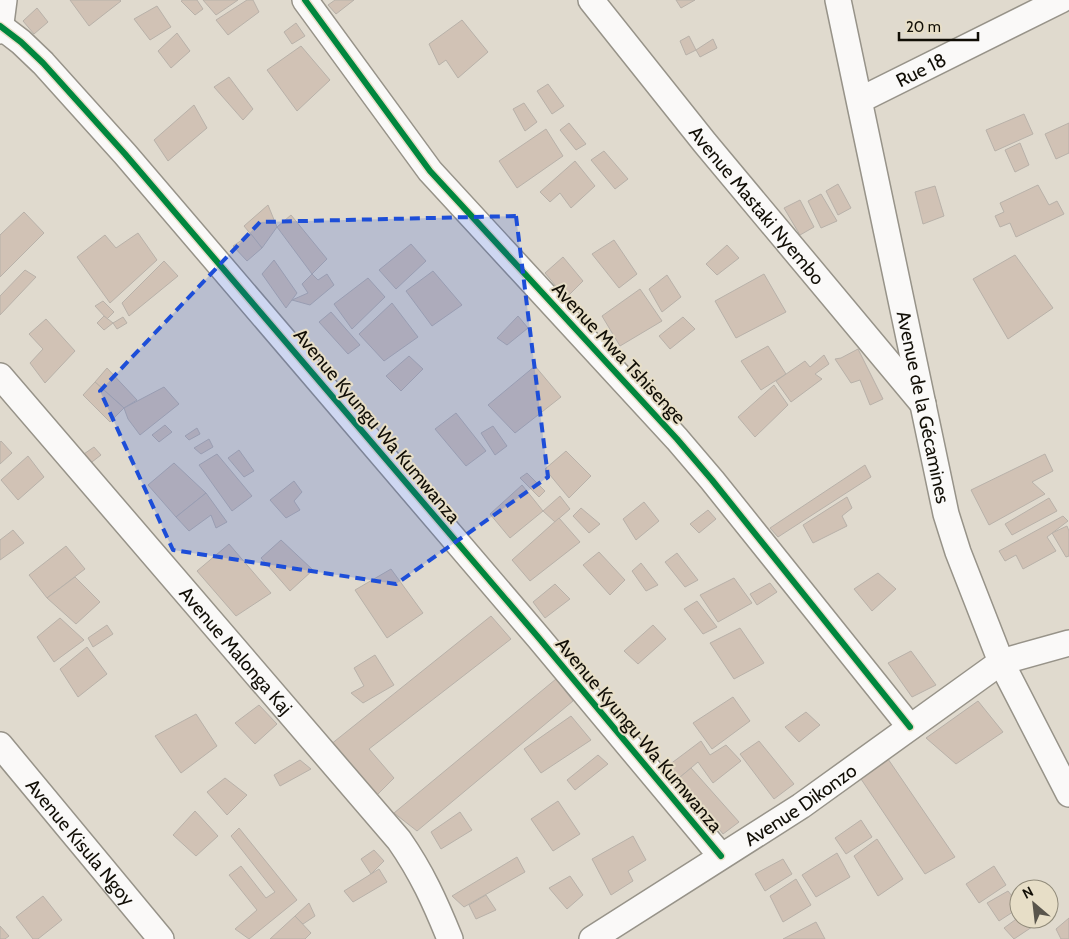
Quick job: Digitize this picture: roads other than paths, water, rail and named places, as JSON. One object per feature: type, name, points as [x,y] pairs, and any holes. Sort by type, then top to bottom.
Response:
[{"type":"street","points":[[0,28],[4,0]]},
{"type":"street","name":"Avenue Mwa Tshisenge","points":[[305,0],[430,171],[712,480],[910,727]]},
{"type":"street","name":"Avenue Mastaki Nyembo","points":[[592,0],[705,142],[925,407]]},
{"type":"street","name":"Avenue de la Gécamines","points":[[838,0],[946,514],[958,552],[1000,662],[1069,794]]},
{"type":"street","name":"Rue 18","points":[[860,100],[1061,0]]},
{"type":"street","name":"Avenue Kyungu Wa Kumwanza","points":[[0,28],[21,42],[43,63],[119,147],[538,637],[721,856]]},
{"type":"street","name":"Avenue Malonga Kaj","points":[[0,376],[399,840],[417,865],[432,893],[450,939]]},
{"type":"street","points":[[1000,662],[1069,643]]},
{"type":"street","name":"Avenue Dikonzo","points":[[592,939],[801,806],[1000,662]]},
{"type":"street","name":"Avenue Kisula Ngoy","points":[[0,745],[161,939]]}]
